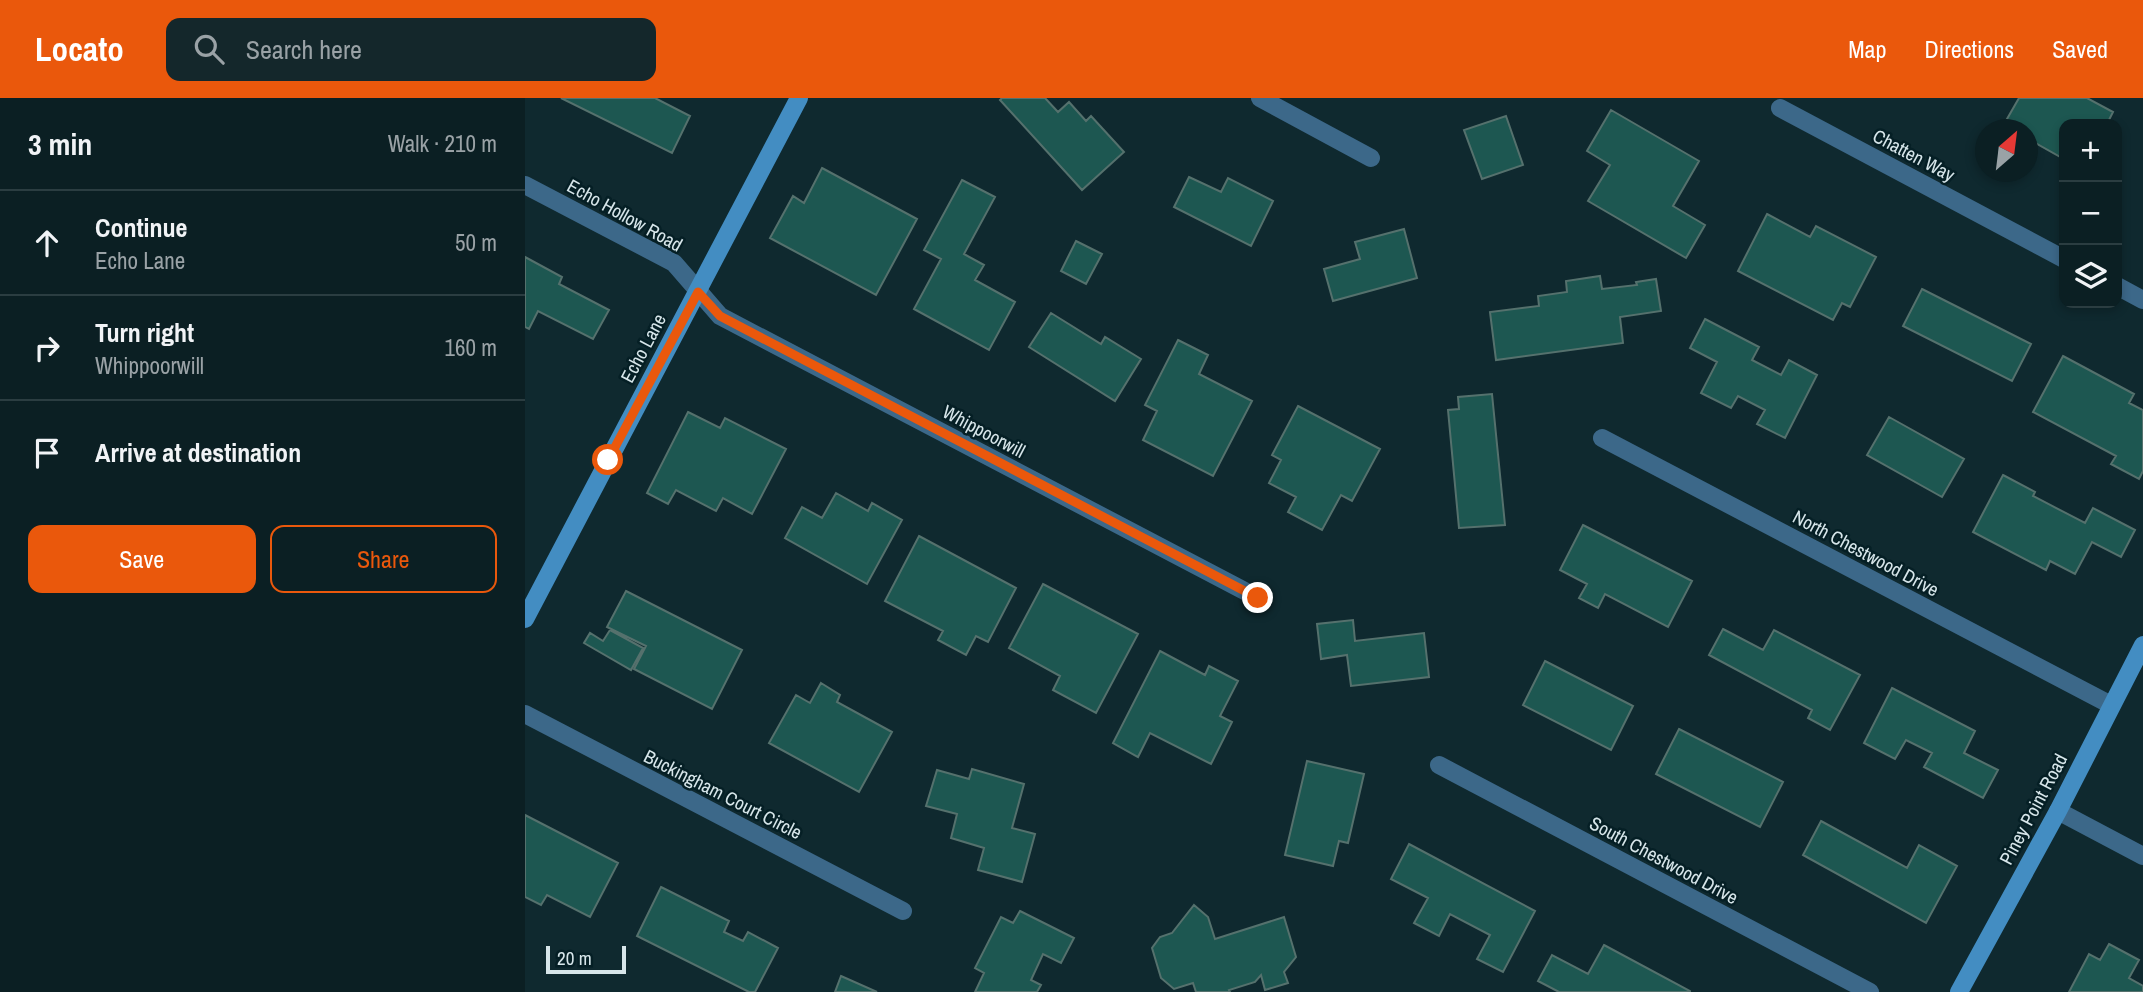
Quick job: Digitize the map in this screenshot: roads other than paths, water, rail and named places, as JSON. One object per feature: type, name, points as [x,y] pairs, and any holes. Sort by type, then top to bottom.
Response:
[{"type":"street","name":"Echo Lane","points":[[527,611],[799,98]]},
{"type":"street","points":[[1260,98],[1371,158]]},
{"type":"street","name":"Chatten Way","points":[[1780,108],[2059,256]]},
{"type":"street","name":"Echo Hollow Road","points":[[525,185],[674,263],[698,292]]},
{"type":"street","points":[[2122,289],[2143,300]]},
{"type":"street","name":"Whippoorwill","points":[[698,292],[720,316],[1258,598]]},
{"type":"street","name":"North Chestwood Drive","points":[[1602,438],[2111,705]]},
{"type":"street","name":"Piney Point Road","points":[[1959,992],[2058,811],[2143,645]]},
{"type":"street","name":"Buckingham Court Circle","points":[[525,714],[903,911]]},
{"type":"street","name":"South Chestwood Drive","points":[[1439,765],[1870,992]]},
{"type":"street","points":[[2058,811],[2143,856]]}]
